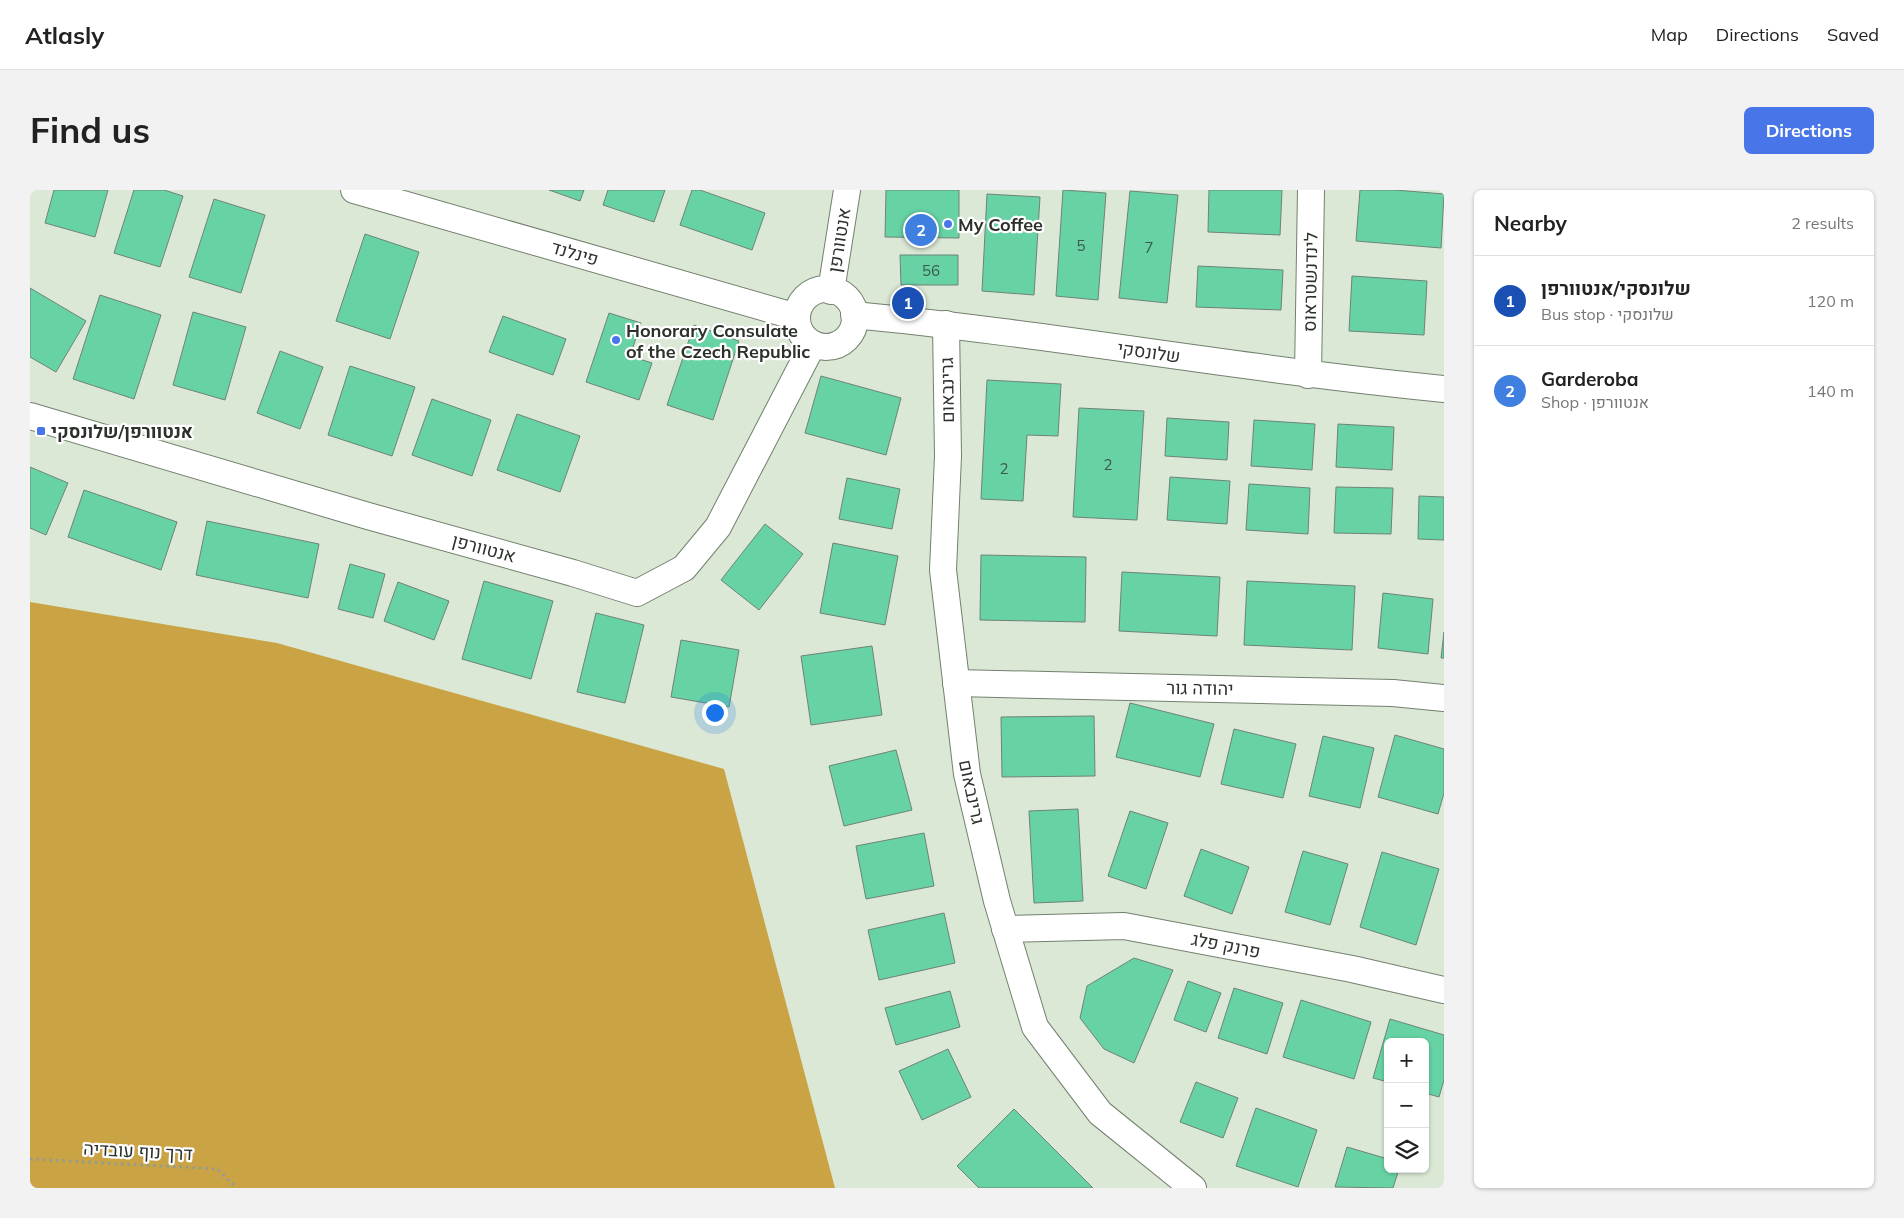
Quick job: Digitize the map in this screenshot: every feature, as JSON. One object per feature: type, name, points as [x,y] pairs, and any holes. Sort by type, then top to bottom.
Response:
[{"type":"street","name":"פינלנד","points":[[354,190],[797,316]]},
{"type":"street","name":"אנטוורפן","points":[[831,291],[847,190]]},
{"type":"street","name":"לינדנשטראוס","points":[[1308,375],[1311,190]]},
{"type":"street","points":[[821,288],[831,291],[840,292],[848,298],[853,306],[855,324],[852,333],[839,345],[821,348],[805,340],[800,333],[796,325],[798,307],[803,298],[812,292],[821,288]]},
{"type":"street","name":"שלונסקי","points":[[854,315],[946,324],[1308,375],[1444,389]]},
{"type":"street","name":"גרינבאום","points":[[946,324],[948,456],[943,570],[967,774],[1006,929],[1035,1027],[1100,1113],[1193,1188]]},
{"type":"street","name":"אנטוורפן","points":[[30,416],[637,593],[684,568],[718,528],[813,344]]},
{"type":"street","name":"יהודה גור","points":[[956,683],[1393,693],[1444,698]]},
{"type":"street","name":"פרנק פלג","points":[[1006,929],[1124,926],[1352,969],[1444,990]]},
{"type":"path","name":"דרך נוף עובדיה","points":[[30,1159],[217,1169],[237,1188]]},
{"type":"shaded area","points":[[30,602],[277,643],[724,769],[835,1188],[30,1188]]},
{"type":"building","points":[[54,190],[108,190],[95,237],[45,223]]},
{"type":"building","points":[[134,190],[164,190],[183,196],[160,267],[114,253]]},
{"type":"building","points":[[549,190],[584,190],[580,201]]},
{"type":"building","points":[[608,190],[665,190],[654,222],[603,205]]},
{"type":"building","points":[[692,190],[700,190],[765,213],[752,250],[680,225]]},
{"type":"building","points":[[886,190],[959,190],[959,238],[885,237]]},
{"type":"building","points":[[1063,190],[1106,193],[1098,300],[1056,296]]},
{"type":"building","points":[[1209,190],[1282,190],[1280,235],[1208,232]]},
{"type":"building","points":[[1360,190],[1395,190],[1444,194],[1441,248],[1356,241]]},
{"type":"building","points":[[1130,191],[1178,195],[1167,303],[1119,298]]},
{"type":"building","points":[[987,194],[1040,197],[1034,295],[982,291]]},
{"type":"building","points":[[214,199],[265,215],[241,293],[189,277]]},
{"type":"building","points":[[365,234],[419,252],[390,339],[336,321]]},
{"type":"building","points":[[900,255],[958,255],[958,285],[901,285]]},
{"type":"building","points":[[1198,266],[1283,270],[1281,310],[1196,307]]},
{"type":"building","points":[[1352,276],[1427,281],[1424,335],[1349,331]]},
{"type":"building","points":[[30,288],[86,321],[56,372],[30,357]]},
{"type":"building","points":[[100,295],[161,315],[134,399],[73,379]]},
{"type":"building","points":[[193,312],[246,327],[225,400],[173,385]]},
{"type":"building","points":[[609,313],[641,323],[630,356],[652,363],[639,400],[586,382]]},
{"type":"building","points":[[503,316],[566,339],[553,375],[489,352]]},
{"type":"building","points":[[694,325],[739,341],[713,420],[667,405]]},
{"type":"building","points":[[280,351],[323,367],[300,429],[257,413]]},
{"type":"building","points":[[350,366],[415,387],[392,456],[328,435]]},
{"type":"building","points":[[821,376],[901,398],[886,455],[805,433]]},
{"type":"building","points":[[987,380],[1061,384],[1058,436],[1027,435],[1023,501],[981,499]]},
{"type":"building","points":[[432,399],[491,420],[472,476],[412,455]]},
{"type":"building","points":[[1079,408],[1144,411],[1137,520],[1073,517]]},
{"type":"building","points":[[517,414],[580,436],[560,492],[497,470]]},
{"type":"building","points":[[1167,418],[1229,422],[1227,460],[1165,456]]},
{"type":"building","points":[[1254,420],[1315,424],[1312,470],[1251,466]]},
{"type":"building","points":[[1338,424],[1394,427],[1392,470],[1336,467]]},
{"type":"building","points":[[30,467],[68,483],[46,535],[30,528]]},
{"type":"building","points":[[1170,477],[1230,481],[1227,524],[1167,520]]},
{"type":"building","points":[[847,478],[900,489],[892,529],[839,519]]},
{"type":"building","points":[[1249,484],[1310,488],[1308,534],[1246,530]]},
{"type":"building","points":[[1336,487],[1393,488],[1391,534],[1334,533]]},
{"type":"building","points":[[84,490],[177,522],[161,570],[68,537]]},
{"type":"building","points":[[1419,496],[1444,497],[1444,540],[1418,539]]},
{"type":"building","points":[[207,521],[319,544],[308,598],[196,575]]},
{"type":"building","points":[[765,524],[803,554],[759,610],[721,580]]},
{"type":"building","points":[[833,543],[898,556],[885,625],[820,613]]},
{"type":"building","points":[[981,555],[1086,557],[1085,622],[980,620]]},
{"type":"building","points":[[350,564],[385,574],[373,618],[338,609]]},
{"type":"building","points":[[1122,572],[1220,577],[1217,636],[1119,631]]},
{"type":"building","points":[[484,581],[553,601],[531,679],[462,659]]},
{"type":"building","points":[[1247,581],[1355,586],[1352,650],[1244,645]]},
{"type":"building","points":[[398,582],[449,601],[434,640],[384,621]]},
{"type":"building","points":[[1383,593],[1433,599],[1428,654],[1378,648]]},
{"type":"building","points":[[596,613],[644,625],[625,703],[577,692]]},
{"type":"building","points":[[1444,632],[1444,658],[1441,658]]},
{"type":"building","points":[[681,640],[739,650],[729,707],[671,697]]},
{"type":"building","points":[[872,646],[882,715],[811,725],[801,656]]},
{"type":"building","points":[[1130,703],[1214,724],[1200,777],[1116,757]]},
{"type":"building","points":[[1094,716],[1095,776],[1002,777],[1001,717]]},
{"type":"building","points":[[1234,729],[1296,744],[1283,798],[1221,784]]},
{"type":"building","points":[[1395,735],[1444,749],[1444,793],[1438,814],[1378,797]]},
{"type":"building","points":[[1323,736],[1374,748],[1360,808],[1309,796]]},
{"type":"building","points":[[896,750],[912,810],[844,826],[829,766]]},
{"type":"building","points":[[1078,809],[1083,901],[1034,903],[1029,811]]},
{"type":"building","points":[[1130,811],[1168,823],[1146,889],[1108,876]]},
{"type":"building","points":[[924,833],[934,886],[866,899],[856,846]]},
{"type":"building","points":[[1201,849],[1249,867],[1232,914],[1184,896]]},
{"type":"building","points":[[1303,851],[1348,864],[1330,925],[1285,912]]},
{"type":"building","points":[[1382,852],[1439,869],[1416,945],[1360,927]]},
{"type":"building","points":[[944,913],[955,963],[879,980],[868,930]]},
{"type":"building","points":[[1134,958],[1173,970],[1134,1063],[1104,1049],[1080,1018],[1087,986]]},
{"type":"building","points":[[1188,981],[1221,993],[1206,1032],[1174,1020]]},
{"type":"building","points":[[1234,988],[1283,1003],[1267,1054],[1218,1038]]},
{"type":"building","points":[[950,991],[960,1027],[896,1045],[885,1008]]},
{"type":"building","points":[[1301,1000],[1371,1022],[1354,1079],[1283,1057]]},
{"type":"building","points":[[1390,1019],[1444,1035],[1444,1080],[1439,1097],[1429,1094],[1429,1038],[1385,1038]]},
{"type":"building","points":[[1384,1040],[1384,1081],[1373,1078]]},
{"type":"building","points":[[948,1049],[971,1097],[922,1120],[899,1071]]},
{"type":"building","points":[[1196,1082],[1238,1098],[1223,1138],[1180,1122]]},
{"type":"building","points":[[1256,1108],[1317,1130],[1298,1187],[1236,1166]]},
{"type":"building","points":[[1014,1109],[1093,1188],[979,1188],[957,1166]]},
{"type":"building","points":[[1347,1147],[1384,1158],[1384,1173],[1398,1173],[1393,1188],[1335,1187]]},
{"type":"place","name":"My Coffee","points":[[948,224]]},
{"type":"place","name":"Garderoba","points":[[921,230]]},
{"type":"place","name":"שלונסקי/אנטוורפן","points":[[908,303]]},
{"type":"place","name":"Honorary Consulate of the Czech Republic","points":[[616,340]]},
{"type":"place","name":"אנטוורפן/שלונסקי","points":[[41,431]]}]
